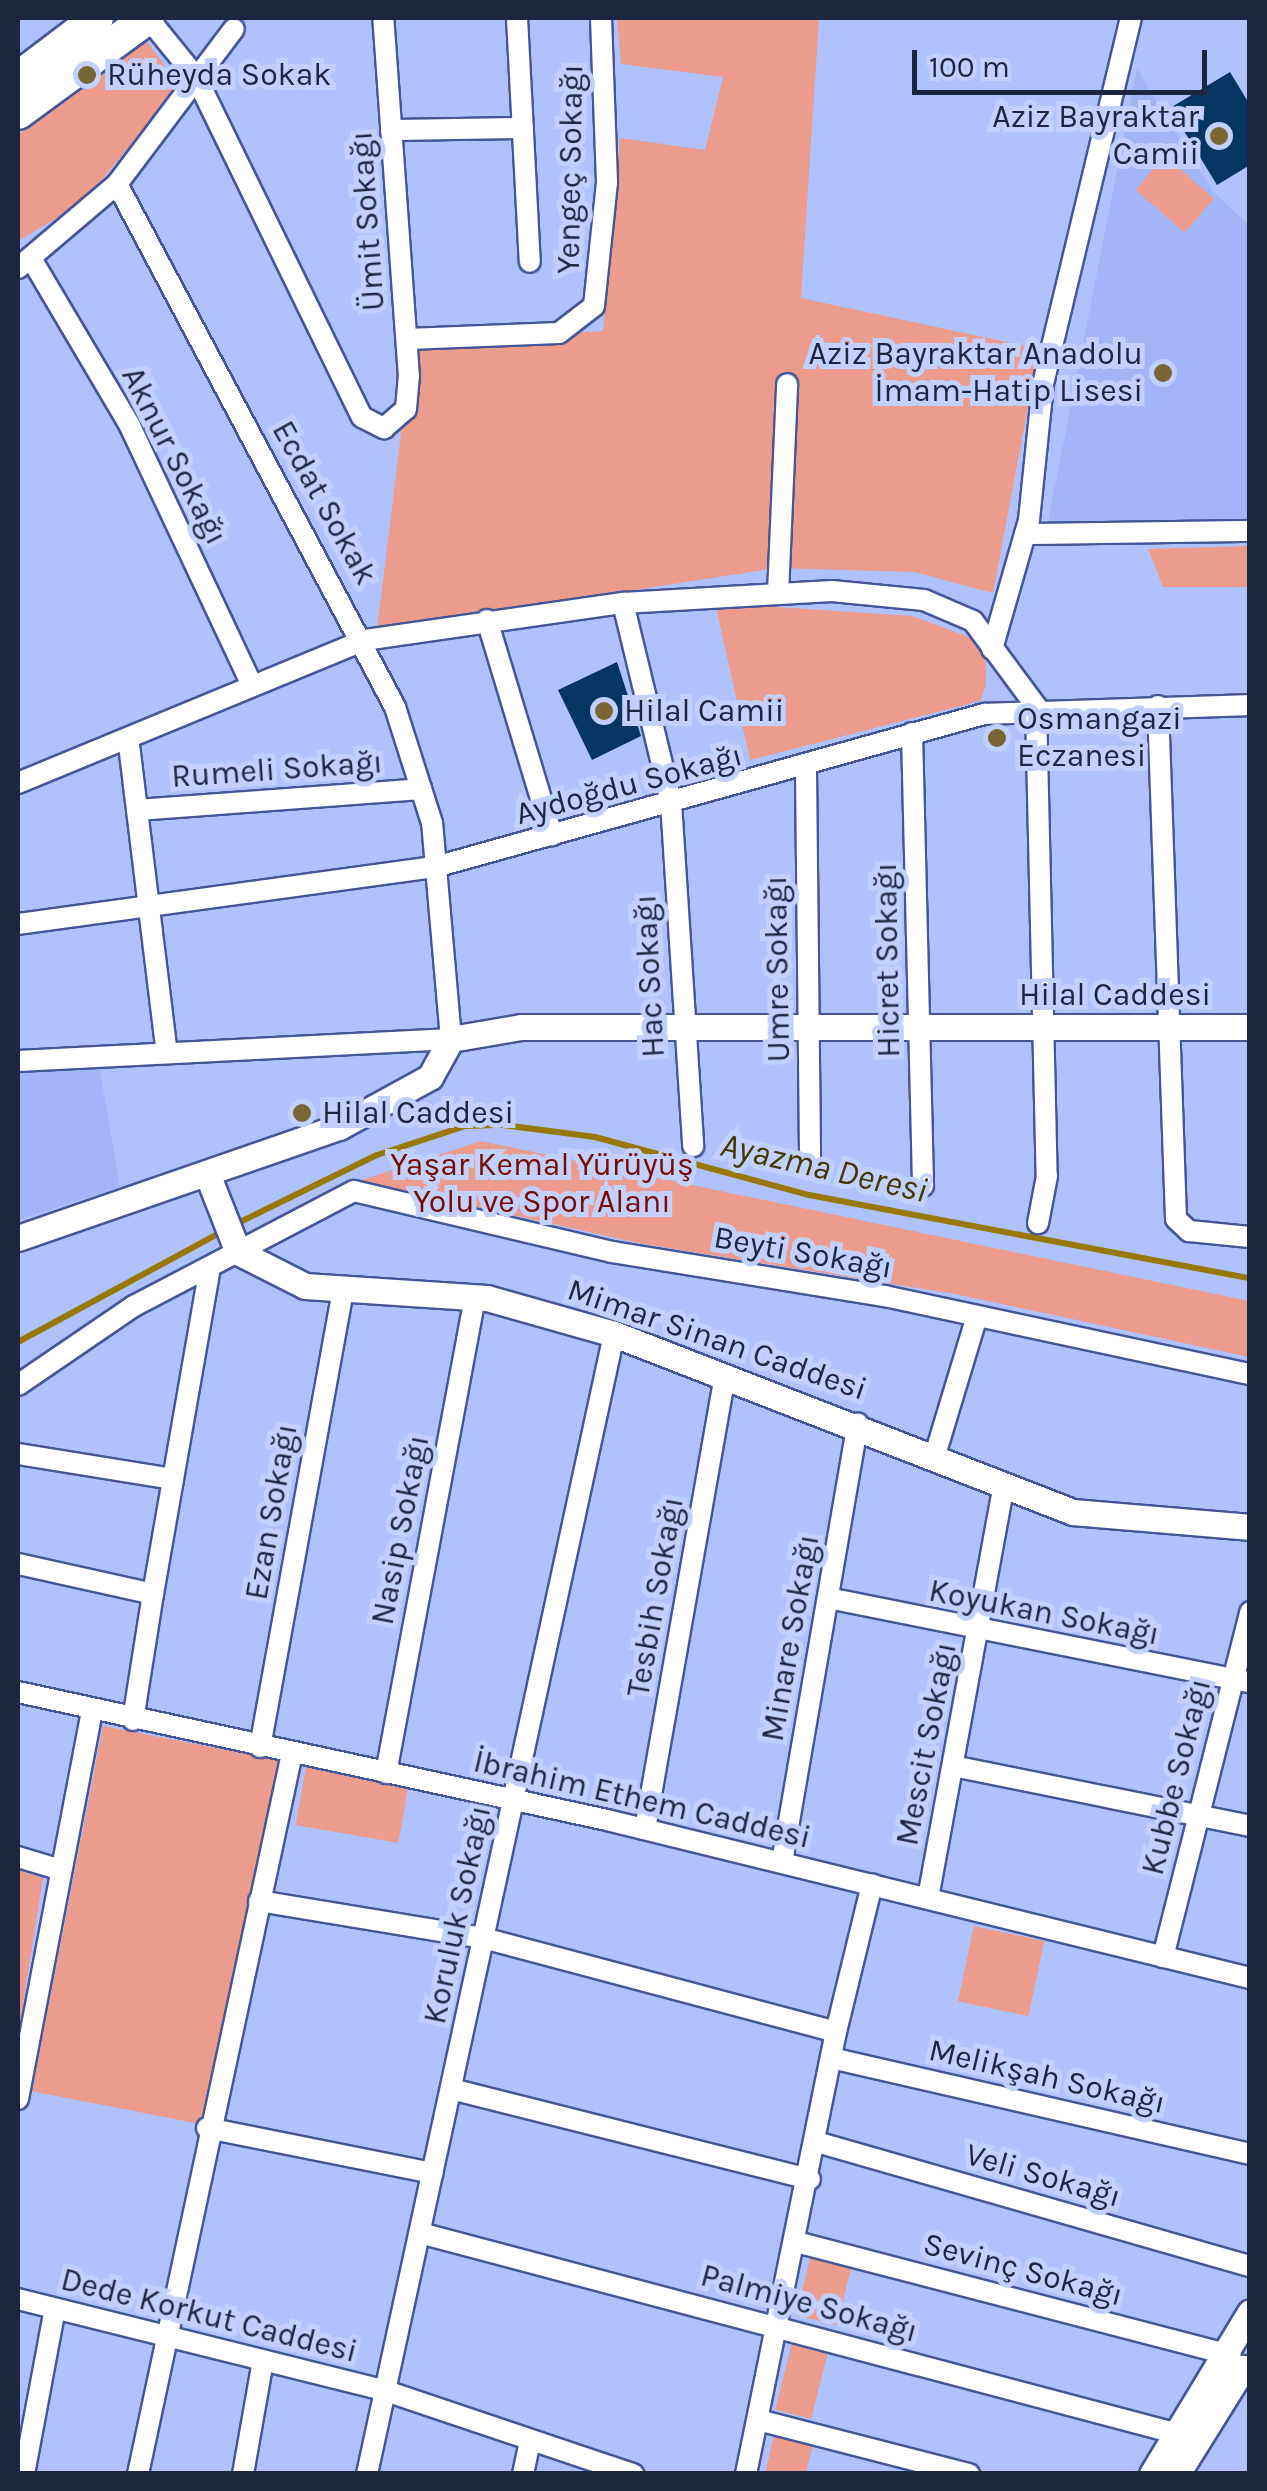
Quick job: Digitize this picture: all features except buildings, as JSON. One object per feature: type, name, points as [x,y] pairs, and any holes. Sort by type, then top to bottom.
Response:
[{"type":"main road","points":[[18,78],[97,18]]},
{"type":"main road","points":[[18,113],[148,18]]},
{"type":"street","points":[[148,18],[196,77]]},
{"type":"street","name":"Ümit Sokağı","points":[[196,77],[362,417],[384,428],[401,419],[408,338],[383,18]]},
{"type":"street","points":[[517,18],[530,262]]},
{"type":"street","name":"Yengeç Sokağı","points":[[408,338],[559,333],[594,306],[607,182],[601,18]]},
{"type":"street","points":[[992,650],[1025,534],[1043,384],[1131,18]]},
{"type":"street","points":[[24,264],[116,184],[234,29]]},
{"type":"street","points":[[391,130],[523,128]]},
{"type":"street","name":"Ecdat Sokak","points":[[116,184],[365,640],[421,789],[435,867],[451,1039]]},
{"type":"street","name":"Aknur Sokağı","points":[[24,264],[130,426],[252,685]]},
{"type":"street","points":[[778,594],[786,384]]},
{"type":"street","points":[[1025,534],[1250,531]]},
{"type":"street","points":[[18,783],[130,744],[252,685],[365,640],[624,603],[778,594],[924,600],[974,621],[1036,706],[1038,1028],[1047,1176],[1038,1223]]},
{"type":"street","name":"Hac Sokağı","points":[[624,603],[672,802],[680,1030],[693,1146]]},
{"type":"street","points":[[487,620],[552,835]]},
{"type":"street","name":"Aydoğdu Sokağı","points":[[18,924],[147,902],[435,867],[806,770],[912,734],[1036,706],[1250,706]]},
{"type":"street","points":[[1158,706],[1162,1027],[1176,1219],[1190,1231],[1250,1237]]},
{"type":"street","name":"Hicret Sokağı","points":[[912,734],[922,1186]]},
{"type":"street","points":[[130,744],[166,1047]]},
{"type":"street","name":"Umre Sokağı","points":[[806,770],[810,1167]]},
{"type":"street","name":"Rumeli Sokağı","points":[[137,810],[421,789]]},
{"type":"street","name":"Hilal Caddesi","points":[[451,1039],[521,1027],[808,1030],[1250,1026]]},
{"type":"street","points":[[18,1061],[166,1047],[451,1039]]},
{"type":"street","points":[[18,1238],[208,1176],[339,1127],[430,1077],[451,1039]]},
{"type":"street","points":[[208,1176],[230,1238]]},
{"type":"street","name":"Beyti Sokağı","points":[[18,1385],[134,1306],[210,1268],[230,1238],[354,1191],[612,1252],[977,1316],[1250,1374]]},
{"type":"street","name":"Mimar Sinan Caddesi","points":[[230,1238],[305,1286],[475,1298],[614,1334],[858,1424],[1073,1512],[1250,1527]]},
{"type":"street","points":[[133,1720],[210,1268]]},
{"type":"street","name":"Ezan Sokağı","points":[[260,1746],[344,1289]]},
{"type":"street","name":"Nasip Sokağı","points":[[386,1773],[475,1298]]},
{"type":"street","points":[[936,1455],[977,1316]]},
{"type":"street","name":"Koruluk Sokağı","points":[[368,2474],[614,1334]]},
{"type":"street","name":"Tesbih Sokağı","points":[[646,1829],[726,1375]]},
{"type":"street","name":"Minare Sokağı","points":[[782,1862],[858,1424]]},
{"type":"street","points":[[18,1454],[173,1480]]},
{"type":"street","name":"Mescit Sokağı","points":[[928,1898],[1004,1484]]},
{"type":"street","points":[[18,1564],[154,1594]]},
{"type":"street","name":"Koyukan Sokağı","points":[[828,1598],[979,1634],[1241,1680]]},
{"type":"street","name":"Kubbe Sokağı","points":[[1163,1957],[1197,1816],[1241,1680],[1250,1612]]},
{"type":"street","name":"İbrahim Ethem Caddesi","points":[[18,1692],[646,1829],[1250,1978]]},
{"type":"street","points":[[18,2097],[92,1711]]},
{"type":"street","points":[[138,2474],[207,2128],[292,1753]]},
{"type":"street","points":[[953,1766],[1250,1826]]},
{"type":"street","points":[[18,1857],[61,1870]]},
{"type":"street","points":[[746,2474],[762,2420],[800,2243],[836,2032],[872,1884]]},
{"type":"street","points":[[258,1901],[484,1938],[836,2032]]},
{"type":"street","name":"Melikşah Sokağı","points":[[831,2058],[1250,2154]]},
{"type":"street","points":[[451,2090],[810,2179]]},
{"type":"street","points":[[207,2128],[433,2173]]},
{"type":"street","name":"Veli Sokağı","points":[[820,2143],[1250,2266]]},
{"type":"street","name":"Palmiye Sokağı","points":[[420,2232],[1182,2435]]},
{"type":"street","name":"Sevinç Sokağı","points":[[800,2243],[1240,2354]]},
{"type":"street","name":"Dede Korkut Caddesi","points":[[18,2299],[386,2391],[529,2446],[633,2474]]},
{"type":"street","points":[[24,2474],[55,2309]]},
{"type":"street","points":[[1177,2474],[1240,2354],[1250,2312]]},
{"type":"street","points":[[1152,2474],[1240,2354]]},
{"type":"street","points":[[242,2474],[263,2361]]},
{"type":"street","points":[[762,2420],[970,2474]]},
{"type":"street","points":[[523,2474],[529,2446]]},
{"type":"shaded area","name":"Aziz Bayraktar Anadolu İmam-Hatip Lisesi","points":[[1137,69],[1213,192],[1249,225],[1249,522],[1048,522]]},
{"type":"shaded area","points":[[99,1065],[120,1187],[18,1220],[18,1072]]},
{"type":"green space","points":[[617,18],[819,18],[801,298],[1039,349],[993,593],[914,572],[777,568],[377,630],[412,343],[603,331],[620,138],[705,150],[723,77],[621,64]]},
{"type":"green space","points":[[142,35],[180,86],[82,203],[18,241],[18,135]]},
{"type":"green space","points":[[1165,156],[1214,199],[1185,233],[1135,190]]},
{"type":"green space","points":[[1249,546],[1249,587],[1163,587],[1148,549]]},
{"type":"green space","points":[[715,603],[912,616],[969,637],[986,656],[986,685],[980,701],[750,760]]},
{"type":"green space","name":"Yaşar Kemal Yürüyüş Yolu ve Spor Alanı","points":[[481,1141],[1249,1301],[1249,1357],[955,1294],[643,1244],[359,1181]]},
{"type":"green space","points":[[103,1726],[286,1761],[215,2127],[32,2091]]},
{"type":"green space","points":[[307,1762],[409,1780],[398,1843],[296,1825]]},
{"type":"green space","points":[[18,1870],[43,1878],[18,2036]]},
{"type":"green space","points":[[974,1926],[1044,1941],[1028,2016],[958,2001]]},
{"type":"green space","points":[[811,2255],[852,2265],[837,2325],[796,2315]]},
{"type":"green space","points":[[793,2339],[829,2348],[811,2419],[775,2410]]},
{"type":"green space","points":[[775,2431],[814,2441],[806,2473],[765,2474]]},
{"type":"waterway","name":"Ayazma Deresi","points":[[234,1225],[377,1155],[465,1126],[503,1125],[595,1137],[809,1195],[1250,1278]]},
{"type":"waterway","points":[[18,1342],[223,1231]]},
{"type":"place","name":"Rüheyda Sokak","points":[[87,75]]},
{"type":"place","name":"Aziz Bayraktar Camii","points":[[1219,136]]},
{"type":"place","name":"Aziz Bayraktar Anadolu İmam-Hatip Lisesi","points":[[1163,373]]},
{"type":"place","name":"Hilal Camii","points":[[604,711]]},
{"type":"place","name":"Osmangazi Eczanesi","points":[[997,738]]},
{"type":"place","name":"Hilal Caddesi","points":[[302,1113]]}]
